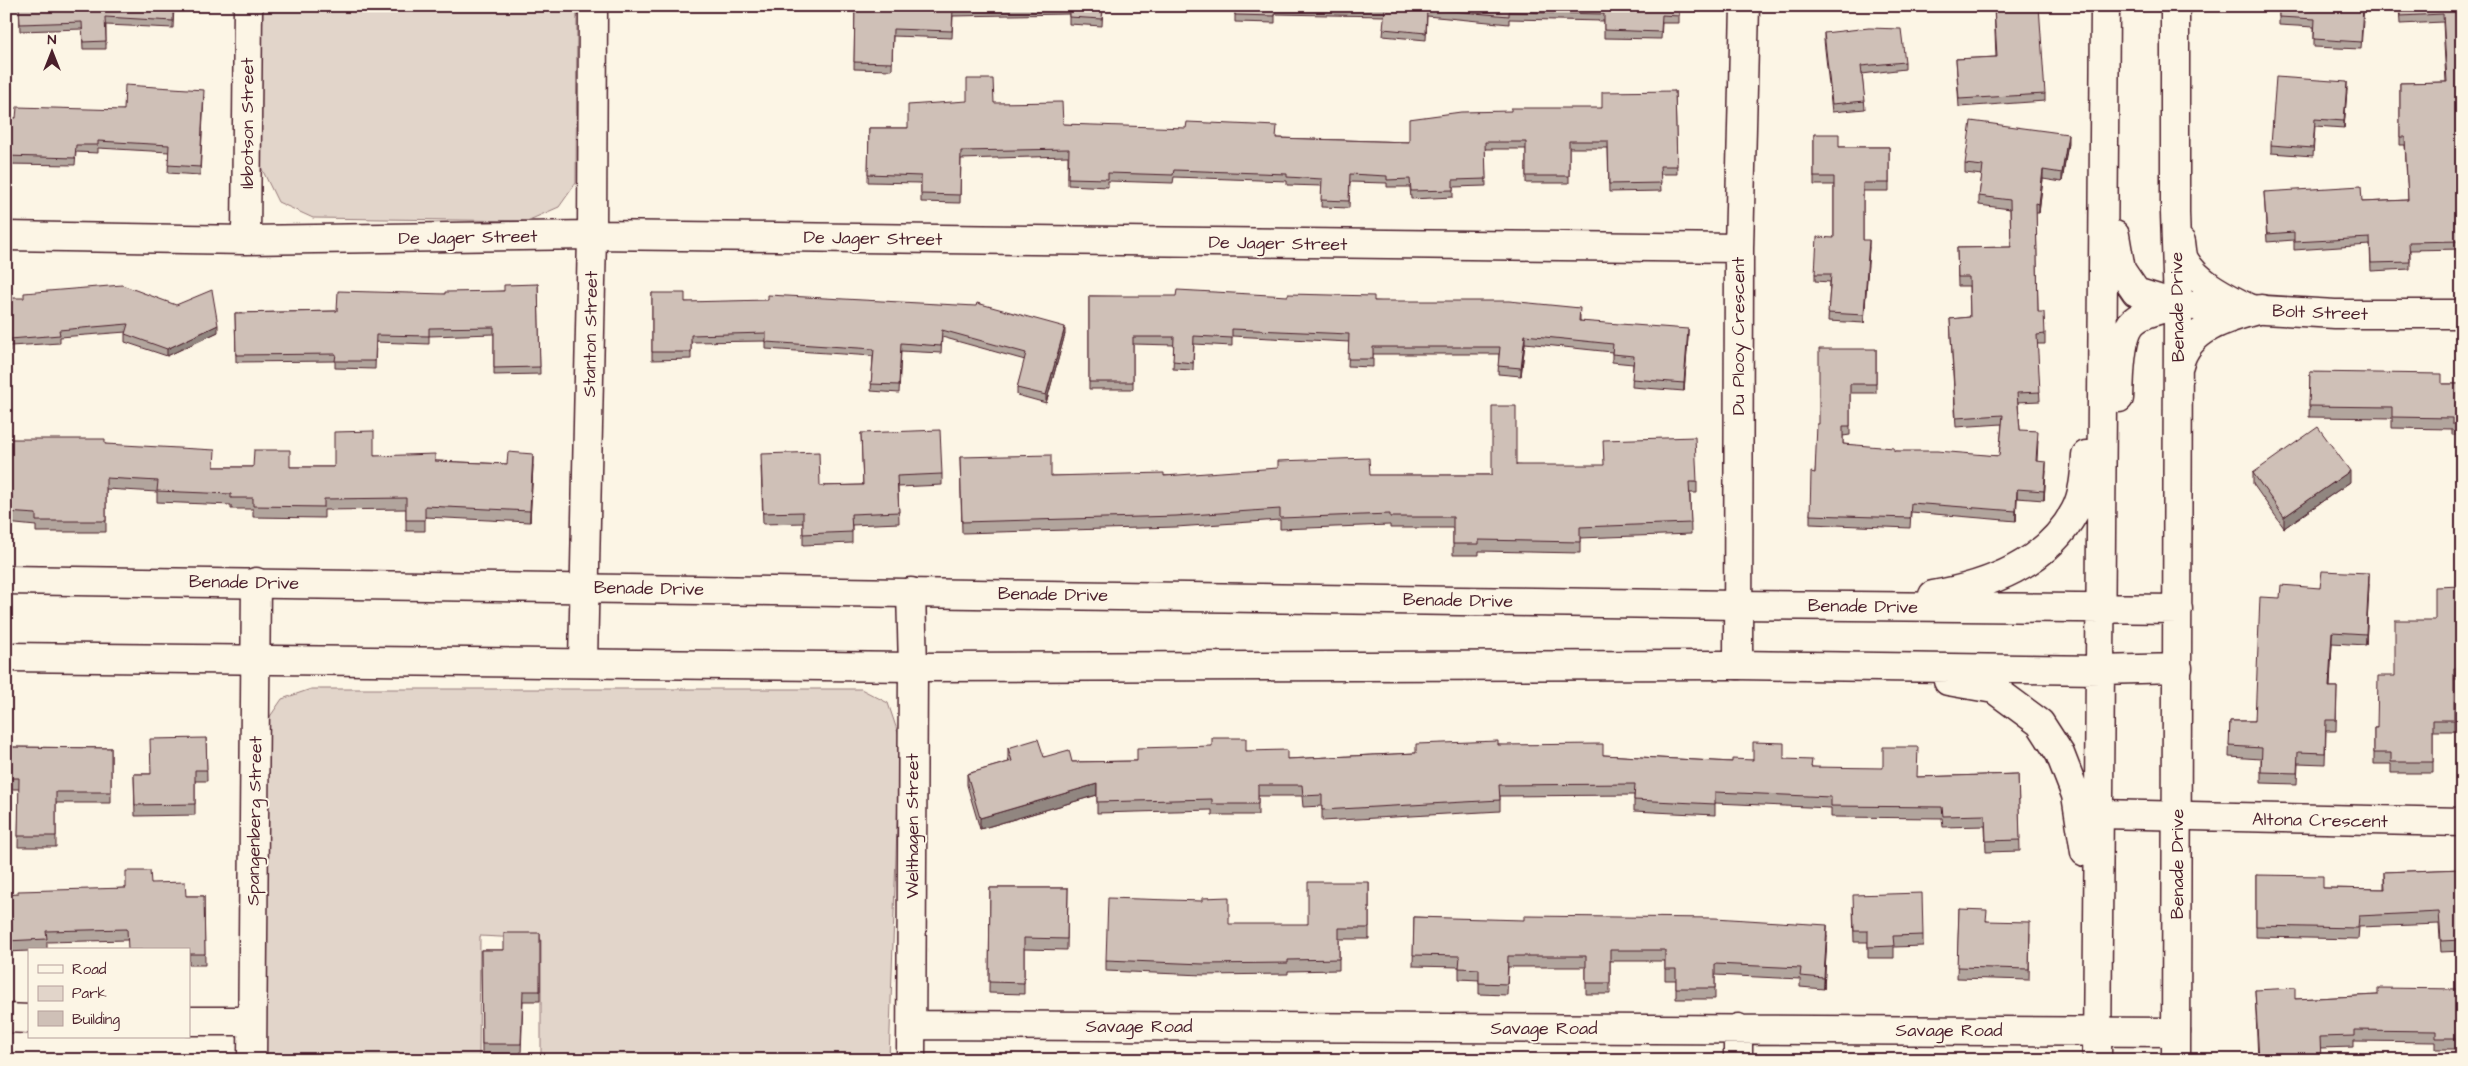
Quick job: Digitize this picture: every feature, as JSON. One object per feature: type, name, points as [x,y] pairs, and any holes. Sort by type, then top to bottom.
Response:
[{"type":"street","name":"Ibbotson Street","points":[[246,240],[248,6]]},
{"type":"street","name":"Stanton Street","points":[[583,662],[592,235],[593,6]]},
{"type":"street","name":"Du Plooy Crescent","points":[[1738,665],[1739,248],[1745,6]]},
{"type":"street","points":[[2097,1060],[2105,6]]},
{"type":"street","name":"Benade Drive","points":[[2175,6],[2175,214],[2178,305],[2176,1060]]},
{"type":"street","points":[[2104,179],[2121,270],[2136,292],[2178,305]]},
{"type":"street","points":[[2175,214],[2185,260],[2206,283],[2255,309]]},
{"type":"street","name":"De Jager Street","points":[[6,236],[246,240],[592,235],[1739,248]]},
{"type":"street","points":[[2418,314],[2462,298]]},
{"type":"street","points":[[2101,544],[2112,481],[2120,369],[2127,333],[2131,325],[2140,317],[2178,305]]},
{"type":"street","name":"Bolt Street","points":[[2178,305],[2335,314],[2462,314]]},
{"type":"street","points":[[2178,369],[2182,352],[2201,331],[2255,309]]},
{"type":"street","points":[[1877,606],[1978,584],[2023,566],[2051,543],[2076,510],[2083,488],[2088,432],[2102,349]]},
{"type":"street","name":"Benade Drive","points":[[6,580],[256,582],[1737,605],[2178,608]]},
{"type":"street","name":"Spangenberg Street","points":[[252,1060],[256,582]]},
{"type":"street","name":"Welthagen Street","points":[[911,592],[913,667],[912,1060]]},
{"type":"street","points":[[6,657],[913,667],[1738,665],[2100,670],[2178,668]]},
{"type":"street","points":[[1855,666],[1994,689],[2040,723],[2060,754],[2076,796],[2097,937]]},
{"type":"street","name":"Altona Crescent","points":[[2099,814],[2462,822]]},
{"type":"street","points":[[6,1018],[28,1019]]},
{"type":"street","points":[[190,1021],[252,1021]]},
{"type":"street","name":"Savage Road","points":[[912,1025],[1738,1028],[2176,1032]]},
{"type":"street","points":[[1738,1028],[1738,1060]]},
{"type":"green space","points":[[263,6],[577,6],[576,183],[559,207],[527,221],[313,218],[278,202],[259,163]]},
{"type":"green space","points":[[311,689],[861,689],[888,703],[900,739],[889,1060],[541,1060],[541,939],[480,936],[479,1060],[265,1060],[269,718],[282,699]]},
{"type":"building","points":[[19,6],[173,6],[173,21],[105,17],[106,41],[83,42],[82,22],[20,24]]},
{"type":"building","points":[[855,6],[1069,6],[953,8],[952,31],[893,29],[892,63],[854,62]]},
{"type":"building","points":[[1069,6],[1103,6],[1102,19],[1069,17]]},
{"type":"building","points":[[1235,6],[1275,6],[1275,16],[1235,15]]},
{"type":"building","points":[[1283,6],[1679,6],[1679,16],[1662,15],[1661,32],[1604,30],[1604,14],[1509,12],[1509,16],[1427,9],[1426,33],[1383,29],[1385,8]]},
{"type":"building","points":[[1994,6],[2039,6],[2045,94],[1959,99],[1956,59],[1997,57]]},
{"type":"building","points":[[2279,6],[2363,6],[2361,42],[2314,39],[2315,19],[2279,17]]},
{"type":"building","points":[[2400,6],[2462,6],[2462,241],[2409,242],[2410,262],[2371,263],[2370,238],[2294,242],[2294,232],[2267,234],[2264,192],[2361,186],[2362,202],[2408,200],[2405,137],[2400,137],[2400,83],[2447,82],[2443,14],[2400,16]]},
{"type":"building","points":[[1869,28],[1901,29],[1905,62],[1861,66],[1865,101],[1832,104],[1824,33]]},
{"type":"building","points":[[2276,77],[2347,82],[2344,121],[2315,119],[2313,148],[2271,145]]},
{"type":"building","points":[[967,79],[993,79],[994,103],[1062,102],[1063,124],[1186,128],[1187,122],[1277,126],[1276,138],[1409,142],[1409,119],[1461,112],[1511,111],[1511,108],[1602,108],[1602,92],[1675,91],[1677,166],[1660,166],[1661,183],[1609,184],[1608,141],[1569,141],[1569,176],[1526,176],[1526,142],[1485,142],[1486,179],[1453,180],[1453,190],[1411,191],[1410,179],[1387,180],[1387,176],[1350,174],[1349,201],[1321,200],[1322,179],[1287,177],[1287,174],[1174,170],[1173,175],[1108,173],[1108,179],[1068,178],[1069,149],[961,151],[960,195],[921,194],[921,176],[868,174],[869,128],[908,128],[908,105],[967,101]]},
{"type":"building","points":[[125,85],[204,90],[200,167],[168,165],[169,145],[98,141],[98,145],[76,145],[75,158],[6,156],[6,118],[16,118],[17,107],[124,110]]},
{"type":"building","points":[[1971,121],[2068,134],[2062,173],[2043,170],[2039,204],[2036,203],[2038,312],[2044,312],[2045,334],[2037,335],[2040,392],[2017,393],[2020,430],[2038,431],[2036,461],[2046,462],[2044,491],[2017,489],[2016,511],[1911,503],[1910,518],[1810,515],[1811,472],[1815,473],[1817,424],[1819,424],[1819,349],[1876,349],[1876,384],[1850,384],[1850,426],[1843,426],[1843,444],[1894,448],[1894,451],[1937,451],[1999,456],[2003,415],[1956,418],[1950,319],[1970,317],[1969,277],[1958,277],[1957,248],[2011,247],[2010,200],[1979,196],[1983,166],[1965,164]]},
{"type":"building","points":[[1814,134],[1839,134],[1839,147],[1889,147],[1889,183],[1863,183],[1863,240],[1869,240],[1864,315],[1828,313],[1831,274],[1815,274],[1817,237],[1834,238],[1834,177],[1814,177]]},
{"type":"building","points":[[538,284],[540,367],[494,368],[494,327],[429,328],[429,336],[376,335],[375,361],[335,361],[336,354],[236,355],[235,313],[337,311],[338,291],[445,294],[445,292],[504,291],[504,285]]},
{"type":"building","points":[[122,285],[176,305],[212,290],[218,325],[167,349],[125,334],[128,324],[59,330],[60,335],[10,339],[10,343],[6,343],[6,298],[24,298],[24,293]]},
{"type":"building","points":[[1177,290],[1288,296],[1288,294],[1374,296],[1374,301],[1509,301],[1580,308],[1579,321],[1688,329],[1684,383],[1632,379],[1634,356],[1612,354],[1613,344],[1525,335],[1521,368],[1498,366],[1500,347],[1373,347],[1373,359],[1348,359],[1349,334],[1232,329],[1232,338],[1194,336],[1193,363],[1173,361],[1174,337],[1133,337],[1133,382],[1089,382],[1089,296],[1176,296]]},
{"type":"building","points":[[652,293],[685,293],[685,302],[768,300],[768,295],[976,306],[977,303],[1065,327],[1046,395],[1017,388],[1026,353],[942,330],[941,346],[901,343],[899,385],[871,384],[874,349],[766,342],[766,333],[691,335],[691,352],[652,352]]},
{"type":"building","points":[[2310,372],[2442,374],[2442,384],[2462,384],[2462,424],[2452,424],[2452,418],[2392,417],[2392,407],[2309,406]]},
{"type":"building","points":[[1492,406],[1516,406],[1516,465],[1604,465],[1603,440],[1695,437],[1697,482],[1689,482],[1691,523],[1580,527],[1580,542],[1479,540],[1479,544],[1453,544],[1453,517],[1390,517],[1390,514],[1280,518],[1280,509],[1176,516],[962,522],[960,457],[1051,455],[1051,476],[1164,473],[1164,476],[1278,468],[1278,461],[1369,458],[1370,475],[1492,475]]},
{"type":"building","points":[[2318,427],[2350,471],[2284,517],[2253,473]]},
{"type":"building","points":[[940,430],[942,474],[897,476],[899,512],[851,514],[852,532],[803,534],[803,512],[763,513],[761,454],[819,452],[820,486],[863,485],[861,433]]},
{"type":"building","points":[[374,431],[374,456],[435,454],[435,461],[507,464],[508,452],[533,454],[530,511],[425,506],[425,520],[406,520],[406,498],[324,499],[324,507],[253,506],[253,498],[231,498],[231,494],[157,491],[158,481],[106,478],[106,521],[36,521],[36,514],[6,512],[6,439],[105,439],[105,444],[215,450],[214,467],[253,467],[254,450],[290,450],[290,467],[334,467],[334,432]]},
{"type":"building","points":[[2322,571],[2369,573],[2366,634],[2332,632],[2329,687],[2337,687],[2336,720],[2326,720],[2325,753],[2298,752],[2297,773],[2261,772],[2262,748],[2229,746],[2230,721],[2255,721],[2260,597],[2280,598],[2281,585],[2320,588]]},
{"type":"building","points":[[2462,586],[2462,668],[2454,668],[2454,720],[2433,720],[2433,762],[2391,762],[2391,753],[2374,753],[2374,728],[2377,728],[2378,676],[2395,676],[2395,620],[2435,620],[2435,587]]},
{"type":"building","points":[[6,731],[7,747],[111,748],[111,792],[56,792],[56,836],[18,836],[19,778],[6,778]]},
{"type":"building","points":[[206,738],[207,770],[195,770],[195,804],[135,805],[134,774],[151,774],[150,739]]},
{"type":"building","points":[[1212,738],[1246,738],[1246,751],[1287,750],[1287,759],[1416,753],[1416,744],[1498,741],[1498,745],[1603,744],[1603,755],[1732,762],[1732,759],[1753,760],[1753,742],[1784,743],[1784,759],[1812,760],[1811,767],[1883,768],[1883,747],[1918,747],[1917,777],[2018,774],[2020,840],[1986,841],[1985,815],[1943,816],[1942,807],[1831,806],[1831,797],[1715,792],[1715,804],[1634,800],[1635,784],[1499,785],[1500,800],[1322,810],[1322,795],[1303,796],[1302,785],[1258,785],[1258,804],[1212,804],[1212,799],[1097,802],[1097,784],[980,818],[967,774],[1012,761],[1008,748],[1038,739],[1044,757],[1069,750],[1072,762],[1137,761],[1137,748],[1212,746]]},
{"type":"building","points":[[2462,869],[2462,940],[2441,941],[2439,912],[2359,916],[2358,928],[2256,926],[2256,875],[2323,876],[2323,888],[2385,889],[2384,872]]},
{"type":"building","points":[[126,871],[150,871],[151,883],[185,882],[186,896],[204,896],[205,954],[190,954],[190,948],[128,948],[127,929],[46,931],[47,939],[6,941],[6,895],[18,894],[18,891],[126,888]]},
{"type":"building","points":[[1308,882],[1369,882],[1369,928],[1339,928],[1339,959],[1288,960],[1288,963],[1203,964],[1106,960],[1108,898],[1202,901],[1202,898],[1229,897],[1229,924],[1308,924]]},
{"type":"building","points":[[990,888],[1068,888],[1067,939],[1024,938],[1024,983],[989,982]]},
{"type":"building","points":[[1922,893],[1923,935],[1893,936],[1894,946],[1868,947],[1868,931],[1854,931],[1853,895]]},
{"type":"building","points":[[1959,909],[1987,910],[1986,921],[2030,922],[2029,969],[1957,967]]},
{"type":"building","points":[[1524,916],[1715,918],[1827,925],[1824,978],[1800,976],[1801,968],[1715,964],[1715,988],[1676,988],[1676,969],[1665,969],[1665,950],[1610,950],[1610,983],[1586,983],[1586,956],[1508,956],[1507,984],[1479,983],[1479,969],[1459,968],[1460,956],[1413,955],[1414,917],[1524,920]]},
{"type":"building","points":[[504,933],[540,933],[540,991],[523,991],[521,1044],[482,1044],[481,950],[504,950]]},
{"type":"building","points":[[2295,988],[2295,999],[2378,995],[2378,988],[2462,989],[2462,1038],[2436,1038],[2436,1031],[2354,1030],[2354,1036],[2320,1037],[2321,1060],[2259,1060],[2255,990]]}]
